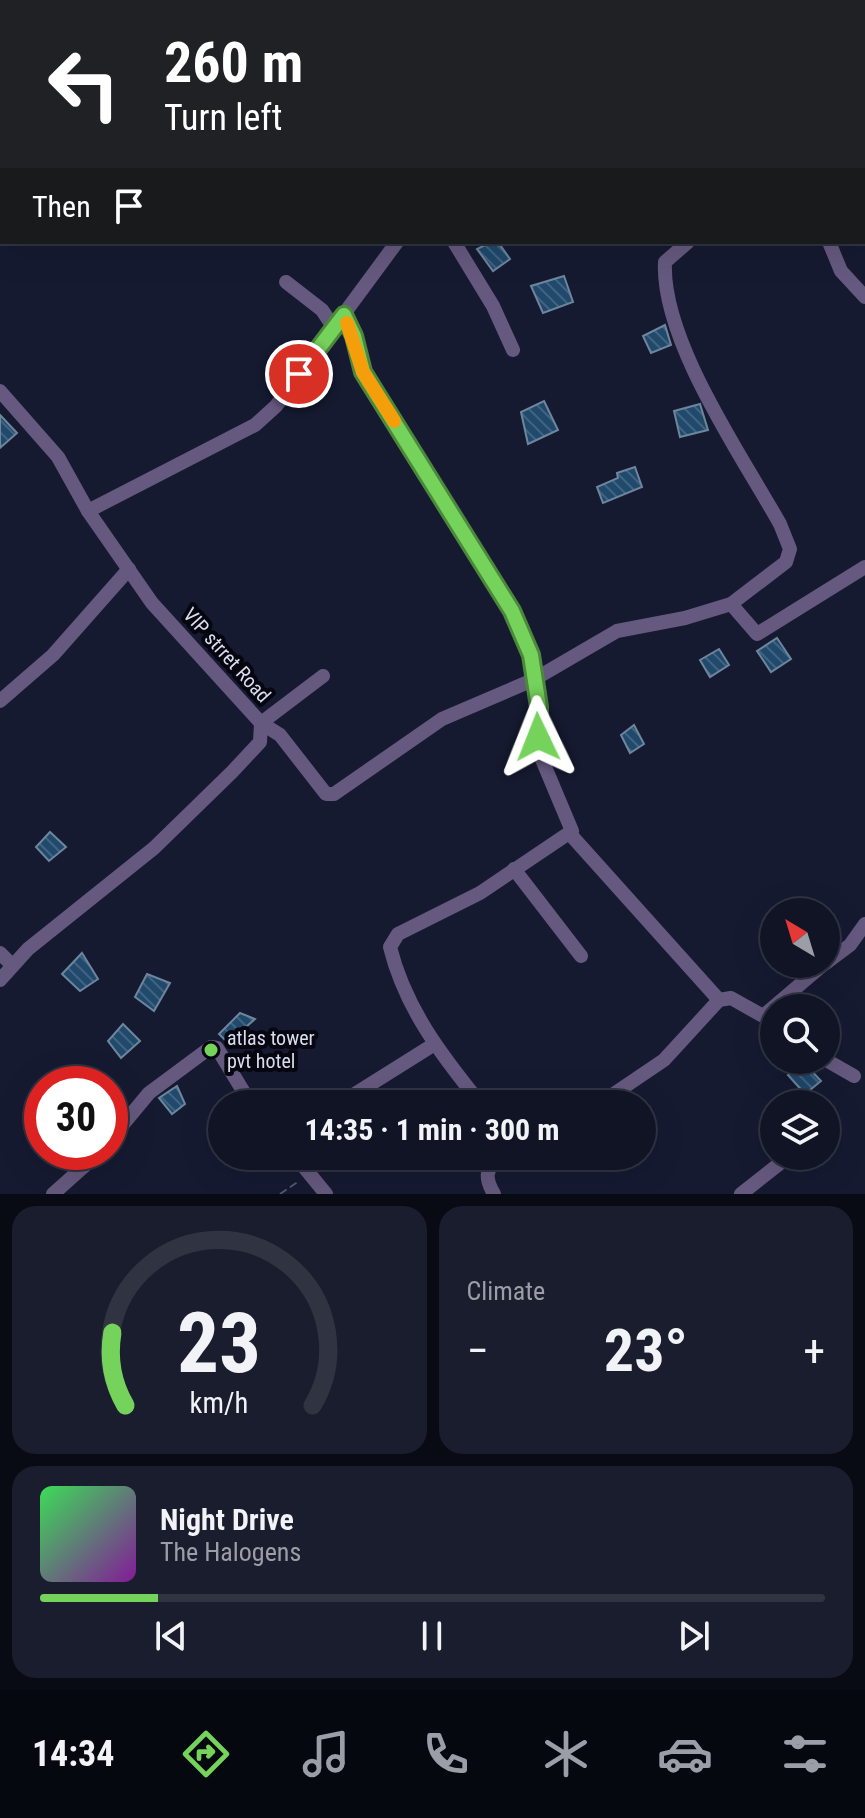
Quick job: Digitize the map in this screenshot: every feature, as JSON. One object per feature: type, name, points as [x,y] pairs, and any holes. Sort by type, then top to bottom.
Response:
[{"type":"street","points":[[88,511],[255,425],[276,406],[396,244]]},
{"type":"street","points":[[455,244],[493,306],[513,350]]},
{"type":"street","points":[[323,676],[261,723],[280,735],[326,794],[334,794],[442,719],[533,680],[617,631],[685,618],[731,604],[786,562],[790,549],[780,524],[691,366],[664,284],[665,262],[686,244]]},
{"type":"street","points":[[830,244],[841,271],[865,297]]},
{"type":"street","points":[[286,282],[322,310],[334,328]]},
{"type":"street","points":[[344,315],[354,336],[363,372],[512,611],[531,655],[539,707],[538,750],[570,834],[719,1000]]},
{"type":"street","name":"VIP strret Road","points":[[0,391],[58,457],[88,511],[152,603],[261,723],[260,742],[154,848],[12,965],[0,980]]},
{"type":"street","points":[[731,604],[757,634],[865,567]]},
{"type":"street","points":[[0,701],[53,655],[129,569]]},
{"type":"street","points":[[470,1090],[433,1045],[396,970],[390,947],[398,934],[480,893],[570,834]]},
{"type":"street","points":[[514,869],[581,956]]},
{"type":"street","points":[[840,952],[850,945],[865,924]]},
{"type":"street","points":[[0,953],[12,965]]},
{"type":"street","points":[[794,994],[810,978]]},
{"type":"street","points":[[620,1090],[664,1060],[719,1000],[731,998],[760,1015]]},
{"type":"street","points":[[361,1090],[433,1045]]},
{"type":"street","points":[[128,1118],[149,1093],[211,1047],[217,1048],[227,1061],[243,1090]]},
{"type":"street","points":[[840,1068],[854,1076]]},
{"type":"street","points":[[53,1194],[80,1170]]},
{"type":"street","points":[[307,1170],[326,1194]]},
{"type":"street","points":[[488,1170],[486,1177],[494,1194]]},
{"type":"street","points":[[741,1194],[771,1170]]},
{"type":"path","points":[[280,1194],[309,1173]]},
{"type":"building","points":[[487,244],[499,244],[510,259],[493,271],[477,249]]},
{"type":"building","points":[[564,276],[573,302],[543,313],[531,286]]},
{"type":"building","points":[[665,325],[671,345],[651,353],[643,336]]},
{"type":"building","points":[[544,401],[558,430],[528,444],[521,412]]},
{"type":"building","points":[[700,404],[708,430],[680,437],[674,411]]},
{"type":"building","points":[[0,415],[17,433],[0,448]]},
{"type":"building","points":[[635,467],[642,487],[603,503],[597,487],[618,478],[617,473]]},
{"type":"building","points":[[777,638],[791,659],[771,672],[757,651]]},
{"type":"building","points":[[719,649],[729,665],[710,677],[700,660]]},
{"type":"building","points":[[634,725],[644,744],[630,753],[621,735]]},
{"type":"building","points":[[50,832],[66,847],[49,861],[36,847]]},
{"type":"building","points":[[82,953],[98,979],[80,991],[62,974]]},
{"type":"building","points":[[147,974],[170,983],[154,1011],[135,997]]},
{"type":"building","points":[[240,1013],[255,1019],[228,1043],[219,1034]]},
{"type":"building","points":[[123,1024],[140,1041],[121,1058],[108,1041]]},
{"type":"building","points":[[814,1074],[821,1081],[810,1090],[801,1090],[788,1075]]},
{"type":"building","points":[[177,1086],[185,1104],[172,1114],[159,1098]]},
{"type":"slow traffic","points":[[347,323],[354,336],[363,372],[394,421]]},
{"type":"place","name":"atlas tower pvt hotel","points":[[211,1050]]},
{"type":"route","points":[[299,374],[344,315],[354,336],[363,372],[512,611],[531,655],[539,707],[538,737]]}]
